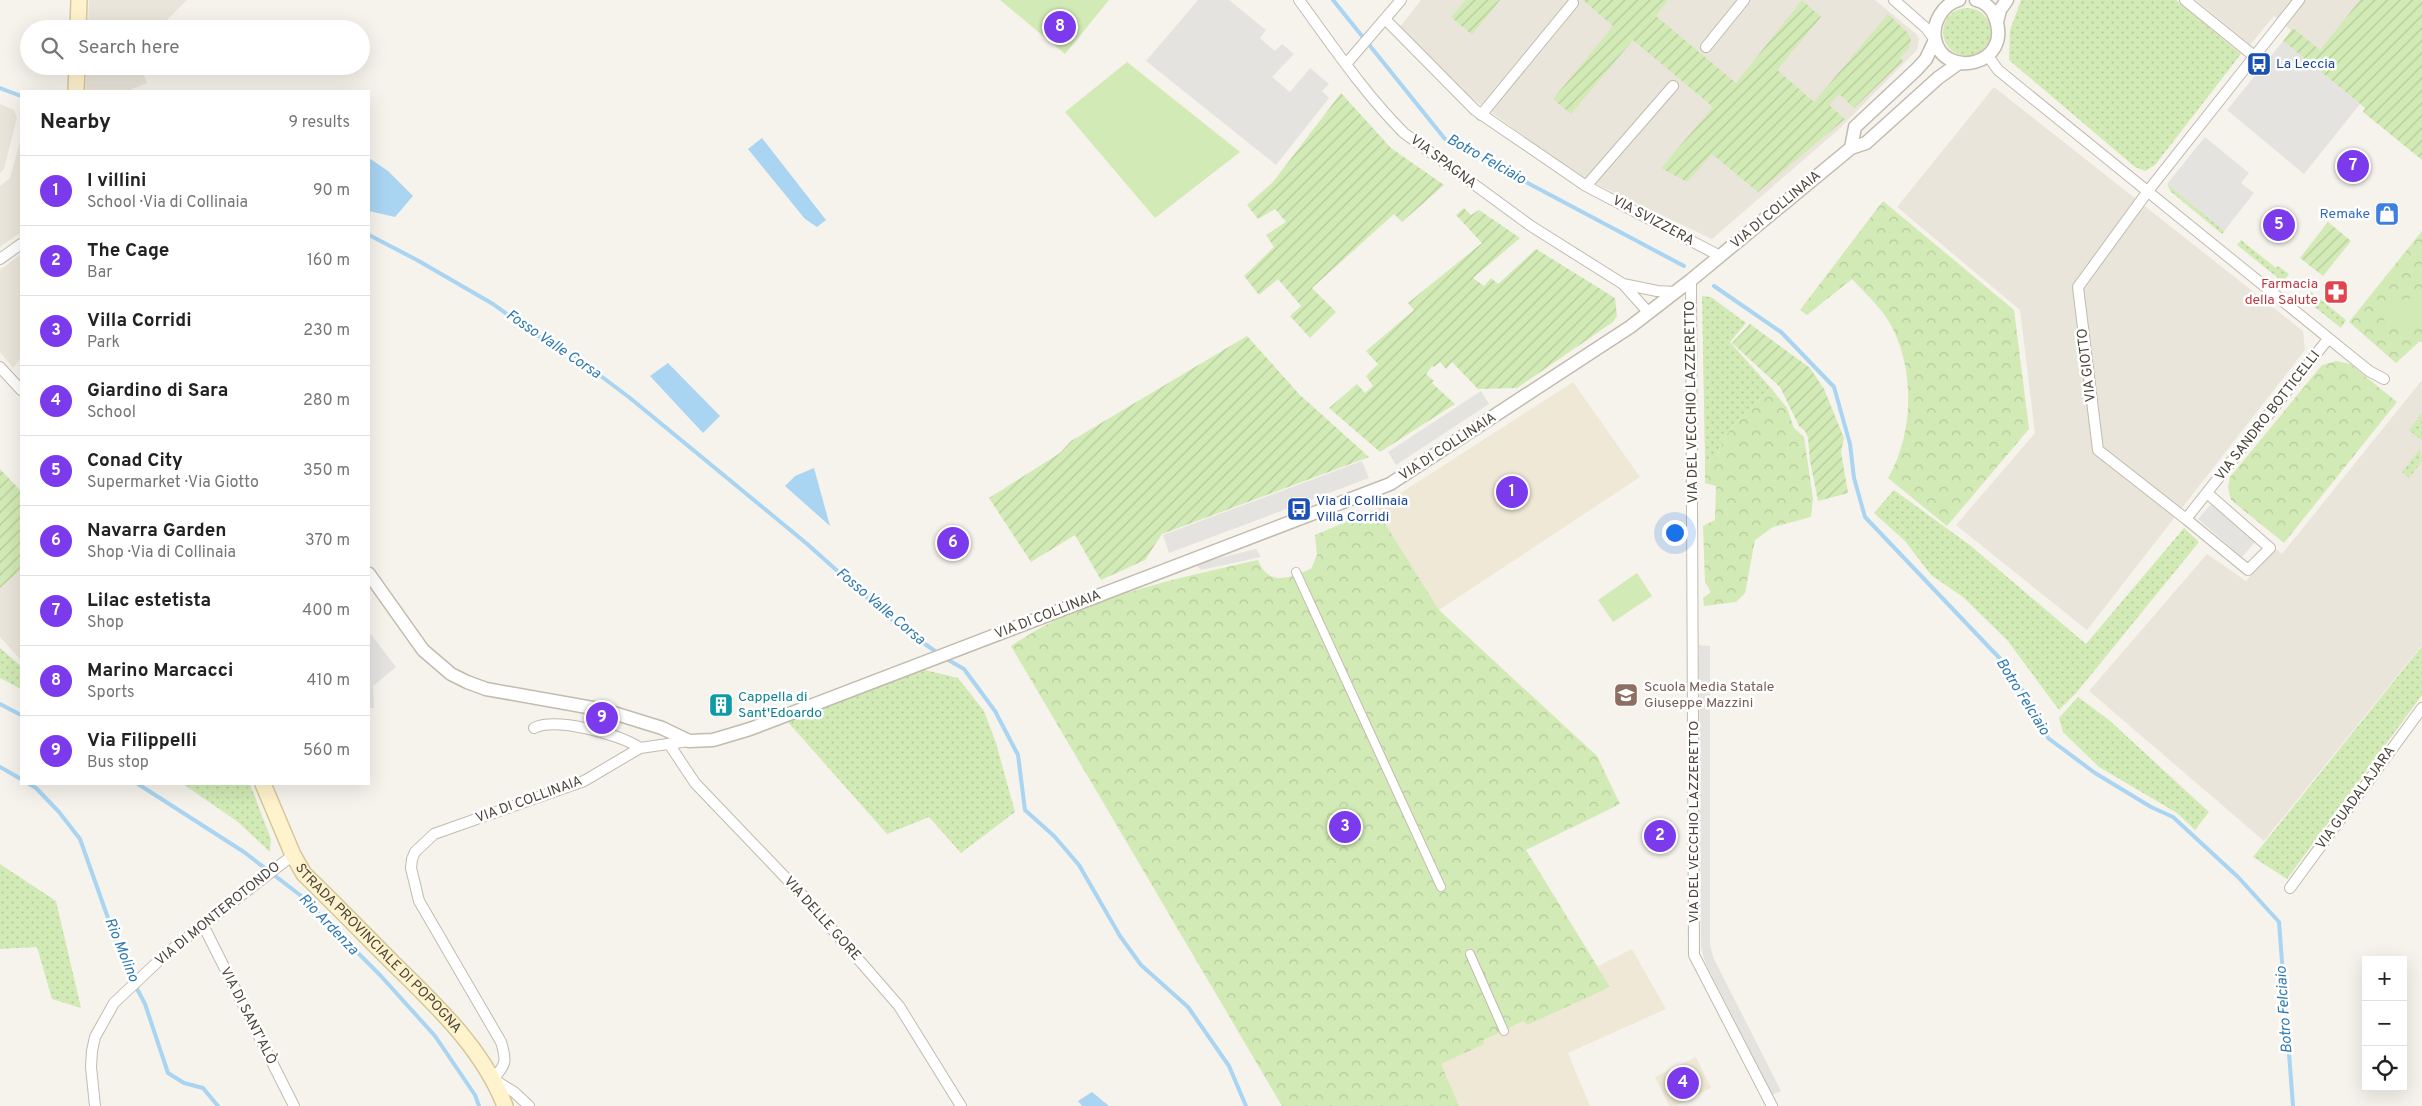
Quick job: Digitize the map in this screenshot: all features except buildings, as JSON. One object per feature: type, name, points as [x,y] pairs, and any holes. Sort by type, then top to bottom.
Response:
[{"type":"main road","points":[[79,20],[80,0]]},
{"type":"main road","points":[[76,90],[77,75]]},
{"type":"main road","name":"STRADA PROVINCIALE DI POPOGNA","points":[[263,785],[293,855],[304,874],[426,996],[482,1060],[505,1106]]},
{"type":"street","name":"VIA SPAGNA","points":[[1299,0],[1346,64],[1390,119],[1404,132],[1531,226],[1623,284],[1648,312]]},
{"type":"street","points":[[1346,64],[1401,0]]},
{"type":"street","points":[[1706,46],[1744,0]]},
{"type":"street","points":[[1894,0],[1926,28],[1945,55],[1959,63],[1978,61],[1988,56],[1998,40],[1997,22],[2000,10],[2006,0]]},
{"type":"street","points":[[1850,148],[1855,128],[1926,59],[1935,40],[1935,31],[1940,14],[1956,0]]},
{"type":"street","points":[[1976,0],[1990,8],[1997,22]]},
{"type":"street","points":[[2185,0],[2254,56]]},
{"type":"street","name":"VIA GIOTTO","points":[[2186,519],[2098,450],[2078,287],[2148,191],[2299,0]]},
{"type":"street","points":[[1482,115],[1574,3]]},
{"type":"street","name":"VIA SVIZZERA","points":[[1383,22],[1482,115],[1586,186],[1720,256]]},
{"type":"street","points":[[1988,56],[1998,70],[2328,339],[2369,371],[2384,379]]},
{"type":"street","name":"VIA DI COLLINAIA","points":[[493,1079],[504,1067],[505,1054],[501,1042],[419,901],[411,868],[412,859],[416,852],[434,834],[584,781],[640,748],[689,741],[713,740],[750,729],[1390,484],[1569,369],[1648,312],[1691,280],[1850,148],[1866,143],[1938,78],[1959,63]]},
{"type":"street","points":[[1586,186],[1673,86]]},
{"type":"street","points":[[0,260],[20,245]]},
{"type":"street","name":"VIA DEL VECCHIO LAZZERETTO","points":[[1691,280],[1694,955],[1772,1106]]},
{"type":"street","name":"VIA SPAGNA","points":[[1623,284],[1657,291],[1675,292]]},
{"type":"street","name":"VIA SANDRO BOTTICELLI","points":[[2207,493],[2270,548],[2248,570],[2186,519],[2328,339]]},
{"type":"street","points":[[0,367],[20,389]]},
{"type":"street","points":[[1296,572],[1441,888]]},
{"type":"street","points":[[370,575],[423,650],[451,674],[486,689],[604,710],[662,728],[689,741]]},
{"type":"street","name":"VIA GUADALAJARA","points":[[2290,888],[2422,708]]},
{"type":"street","points":[[534,728],[543,724],[561,725],[620,737],[640,748]]},
{"type":"street","name":"VIA DELLE GORE","points":[[669,744],[695,783],[805,898],[899,1006],[961,1106]]},
{"type":"street","name":"VIA DI MONTEROTONDO","points":[[95,1106],[91,1067],[95,1037],[114,1002],[167,953],[293,855]]},
{"type":"street","name":"VIA DI SANT'ALÒ","points":[[203,925],[294,1106]]},
{"type":"street","points":[[1470,954],[1504,1031]]},
{"type":"street","points":[[493,1079],[514,1092],[528,1106]]},
{"type":"shaded area","points":[[89,0],[187,0],[167,20],[88,20]]},
{"type":"shaded area","points":[[1198,0],[1229,0],[1266,30],[1260,38],[1275,51],[1282,44],[1294,54],[1272,77],[1290,92],[1310,68],[1329,84],[1322,91],[1329,98],[1276,165],[1146,61]]},
{"type":"shaded area","points":[[1421,0],[1875,0],[1916,34],[1919,39],[1917,50],[1838,130],[1712,239],[1577,175],[1469,96],[1399,28]]},
{"type":"shaded area","points":[[2196,0],[2422,0],[2422,139],[2274,16],[2250,45]]},
{"type":"shaded area","points":[[2283,41],[2360,104],[2304,174],[2227,110]]},
{"type":"shaded area","points":[[86,75],[144,75],[147,83],[132,90],[86,90]]},
{"type":"shaded area","points":[[1994,87],[2303,331],[2305,350],[2087,630],[1956,525],[2035,433],[2020,310],[1897,207]]},
{"type":"shaded area","points":[[0,104],[14,110],[17,118],[4,169],[0,173]]},
{"type":"shaded area","points":[[2205,137],[2249,173],[2241,183],[2254,193],[2224,231],[2167,184]]},
{"type":"shaded area","points":[[20,142],[20,233],[0,247],[0,186],[10,178]]},
{"type":"shaded area","points":[[20,255],[20,358],[13,368],[0,352],[0,270]]},
{"type":"shaded area","points":[[2422,380],[2422,645],[2264,841],[2089,691],[2207,554],[2246,581],[2274,548],[2282,554]]},
{"type":"shaded area","points":[[1573,382],[1640,477],[1439,610],[1376,509]]},
{"type":"shaded area","points":[[1481,391],[1489,404],[1396,465],[1388,452]]},
{"type":"shaded area","points":[[1362,461],[1369,478],[1169,553],[1163,535]]},
{"type":"shaded area","points":[[2212,503],[2256,541],[2242,557],[2198,519]]},
{"type":"shaded area","points":[[1256,549],[1261,557],[1201,570],[1195,564]]},
{"type":"shaded area","points":[[20,567],[20,659],[0,637],[0,586]]},
{"type":"shaded area","points":[[370,633],[396,667],[373,686],[374,708],[370,708]]},
{"type":"shaded area","points":[[1699,645],[1710,646],[1710,946],[1714,959],[1781,1091],[1772,1095],[1705,962],[1701,947]]},
{"type":"shaded area","points":[[1632,949],[1666,1009],[1568,1053],[1590,1106],[1459,1106],[1434,1062],[1566,1002],[1610,988],[1598,966]]},
{"type":"shaded area","points":[[1696,1057],[1711,1088],[1675,1106],[1669,1106],[1655,1077]]},
{"type":"green space","points":[[1000,0],[1109,0],[1065,54]]},
{"type":"green space","points":[[1466,0],[1500,0],[1472,35],[1451,17]]},
{"type":"green space","points":[[1583,0],[1668,0],[1656,16],[1736,83],[1802,0],[1821,17],[1777,70],[1814,102],[1888,14],[1908,33],[1911,40],[1909,48],[1900,57],[1903,61],[1854,108],[1839,94],[1829,105],[1845,119],[1758,192],[1712,154],[1687,182],[1661,168],[1713,107],[1633,40],[1571,114],[1553,99],[1613,26]]},
{"type":"green space","points":[[2021,0],[2176,0],[2241,54],[2155,165],[2145,171],[2135,167],[2009,60],[2010,30]]},
{"type":"green space","points":[[2360,0],[2422,0],[2422,160],[2363,112],[2365,108],[2283,41],[2293,28],[2320,50]]},
{"type":"green space","points":[[1967,8],[1976,10],[1984,15],[1989,23],[1991,32],[1989,41],[1984,49],[1976,54],[1967,56],[1958,54],[1950,49],[1945,41],[1943,32],[1945,23],[1950,15],[1958,10]]},
{"type":"green space","points":[[1127,62],[1240,152],[1155,218],[1065,112]]},
{"type":"green space","points":[[1341,93],[1391,148],[1444,185],[1402,222],[1394,214],[1312,288],[1336,312],[1310,338],[1290,316],[1301,306],[1278,279],[1259,295],[1244,276],[1274,247],[1266,235],[1286,222],[1275,209],[1258,219],[1247,205],[1273,182]]},
{"type":"green space","points":[[2171,181],[2228,226],[2222,234],[2170,191],[2168,185]]},
{"type":"green space","points":[[1883,201],[2014,310],[2029,429],[1947,526],[1888,478],[1902,443],[1906,424],[1908,384],[1900,346],[1885,315],[1852,279],[1807,315],[1800,310]]},
{"type":"green space","points":[[1464,208],[1471,215],[1479,210],[1520,238],[1473,278],[1484,286],[1491,278],[1498,284],[1536,249],[1615,298],[1617,316],[1613,322],[1517,388],[1478,389],[1452,362],[1446,369],[1440,362],[1434,367],[1432,366],[1426,374],[1434,381],[1432,383],[1455,404],[1380,452],[1329,408],[1357,384],[1365,393],[1373,386],[1366,376],[1378,364],[1366,351],[1414,310],[1408,303],[1482,243],[1456,215]]},
{"type":"green space","points":[[2328,222],[2351,241],[2323,276],[2300,258]]},
{"type":"green space","points":[[2422,231],[2422,342],[2419,342],[2396,363],[2349,322]]},
{"type":"green space","points":[[2241,240],[2276,268],[2278,266],[2289,274],[2283,282],[2237,245]]},
{"type":"green space","points":[[2311,292],[2346,320],[2341,328],[2306,300],[2305,298]]},
{"type":"green space","points":[[1702,296],[1711,297],[1746,323],[1730,342],[1771,388],[1729,431],[1719,451],[1717,461],[1705,462]]},
{"type":"green space","points":[[2422,297],[2422,324],[2385,328],[2382,302]]},
{"type":"green space","points":[[1750,324],[1810,368],[1824,389],[1844,438],[1841,452],[1848,493],[1818,501],[1810,461],[1808,438],[1805,431],[1799,426],[1780,387],[1732,343]]},
{"type":"green space","points":[[1247,336],[1300,395],[1369,457],[1162,534],[1145,560],[1101,580],[1075,535],[1031,562],[989,498],[1060,453],[1071,441]]},
{"type":"green space","points":[[2336,361],[2350,364],[2397,402],[2284,543],[2231,500],[2228,487],[2230,477],[2322,365]]},
{"type":"green space","points":[[1771,388],[1787,408],[1794,428],[1804,437],[1813,498],[1811,517],[1773,527],[1755,540],[1745,593],[1736,602],[1704,606],[1703,598],[1711,592],[1705,582],[1703,526],[1715,520],[1716,486],[1705,483],[1705,462],[1717,461],[1723,440],[1746,412]]},
{"type":"green space","points":[[2422,413],[2422,439],[2421,440],[2409,430]]},
{"type":"green space","points":[[2420,449],[2422,461],[2409,478],[2402,472]]},
{"type":"green space","points":[[0,469],[20,490],[20,570],[0,588]]},
{"type":"green space","points":[[1894,490],[1971,546],[2086,644],[2184,528],[2199,542],[2077,692],[2059,710],[2007,640],[1963,597],[1931,575],[1905,541],[1874,513]]},
{"type":"green space","points":[[1376,509],[1439,610],[1597,756],[1620,804],[1526,850],[1610,987],[1527,1025],[1524,1021],[1483,1040],[1484,1044],[1441,1064],[1459,1106],[1282,1106],[1011,646],[1054,621],[1078,610],[1128,592],[1180,578],[1258,560],[1263,569],[1274,577],[1288,577],[1311,569],[1317,555],[1315,535]]},
{"type":"green space","points":[[1637,573],[1652,596],[1613,622],[1598,600]]},
{"type":"green space","points":[[2422,646],[2422,695],[2287,879],[2253,857]]},
{"type":"green space","points":[[0,648],[20,665],[20,688],[0,678]]},
{"type":"green space","points":[[921,669],[958,678],[984,711],[996,743],[1015,812],[961,853],[929,817],[887,834],[787,721]]},
{"type":"green space","points":[[2078,697],[2109,720],[2209,812],[2195,830],[2177,813],[2099,767],[2063,732],[2059,718]]},
{"type":"green space","points":[[184,785],[250,785],[271,839],[270,852],[238,822]]},
{"type":"green space","points":[[0,864],[56,901],[81,1008],[52,999],[37,947],[0,949]]},
{"type":"water","points":[[762,138],[826,220],[817,227],[805,219],[748,149]]},
{"type":"water","points":[[370,159],[388,171],[413,196],[395,217],[370,211]]},
{"type":"water","points":[[668,363],[720,416],[703,433],[650,376]]},
{"type":"water","points":[[814,468],[830,526],[785,486],[795,476]]},
{"type":"water","points":[[1092,1092],[1109,1106],[1082,1106],[1078,1101]]},
{"type":"waterway","name":"Botro Felciaio","points":[[1333,0],[1445,139],[1684,266]]},
{"type":"waterway","name":"Fosso Valle Corsa","points":[[0,88],[20,96]]},
{"type":"waterway","name":"Fosso Valle Corsa","points":[[370,236],[493,304],[533,333],[577,358],[630,398],[806,543],[897,624],[939,654]]},
{"type":"waterway","name":"Botro Felciaio","points":[[1714,286],[1781,332],[1834,387],[1850,444],[1854,478],[1865,517],[2007,666],[2035,711],[2048,738],[2095,773],[2151,807],[2173,817],[2238,877],[2279,922],[2293,1106]]},
{"type":"waterway","name":"Fosso Valle Corsa","points":[[945,658],[964,669],[995,711],[1018,755],[1025,810],[1054,836],[1079,865],[1120,936],[1141,965],[1188,1007],[1229,1066],[1246,1106]]},
{"type":"waterway","name":"Rio Ardenza","points":[[0,704],[20,714]]},
{"type":"waterway","name":"Rio Molino","points":[[0,767],[20,778]]},
{"type":"waterway","name":"Rio Molino","points":[[31,785],[59,812],[80,839],[125,966],[145,1004],[168,1073],[184,1083],[203,1088],[218,1106]]},
{"type":"waterway","name":"Rio Ardenza","points":[[140,785],[244,852],[300,895],[380,975],[435,1036],[475,1095],[479,1106]]},
{"type":"place","name":"Marino Marcacci","points":[[1060,27]]},
{"type":"place","name":"La Leccia","points":[[2259,64]]},
{"type":"place","name":"Lilac estetista","points":[[2353,166]]},
{"type":"place","name":"Remake","points":[[2387,214]]},
{"type":"place","name":"Conad City","points":[[2279,225]]},
{"type":"place","name":"Farmacia della Salute","points":[[2336,292]]},
{"type":"place","name":"I villini","points":[[1512,492]]},
{"type":"place","name":"Via di Collinaia Villa Corridi","points":[[1299,509]]},
{"type":"place","name":"Navarra Garden","points":[[953,543]]},
{"type":"place","name":"Scuola Media Statale Giuseppe Mazzini","points":[[1626,695]]},
{"type":"place","name":"Cappella di Sant'Edoardo","points":[[721,705]]},
{"type":"place","name":"Via Filippelli","points":[[602,718]]},
{"type":"place","name":"Villa Corridi","points":[[1345,827]]},
{"type":"place","name":"The Cage","points":[[1660,836]]},
{"type":"place","name":"Giardino di Sara","points":[[1683,1083]]}]
